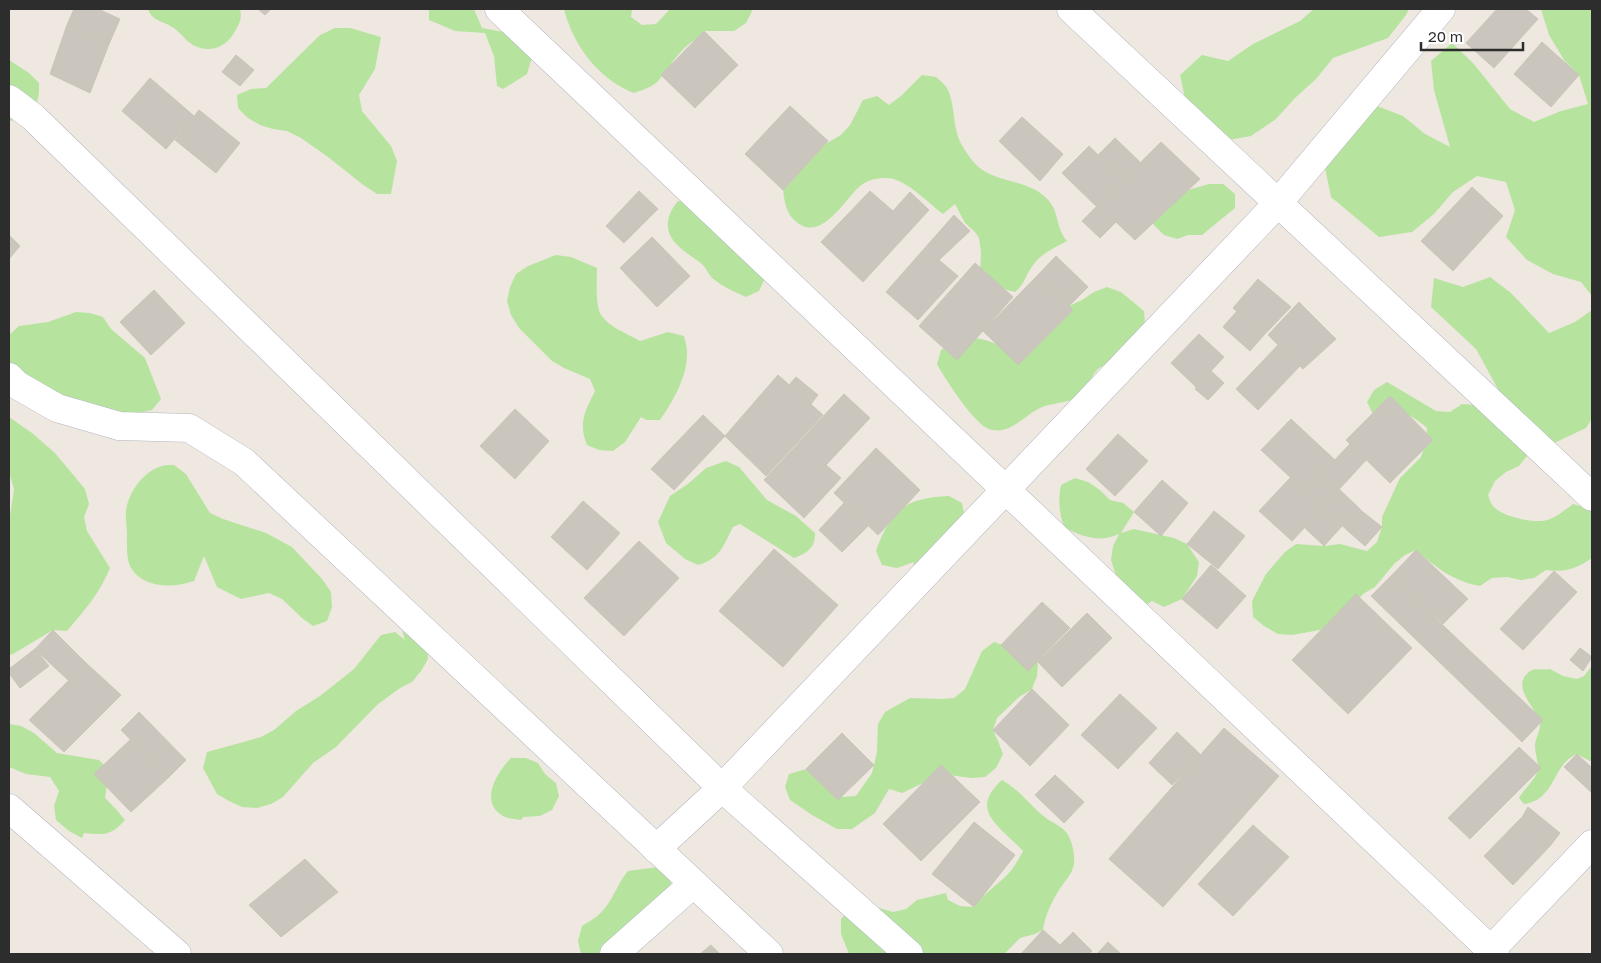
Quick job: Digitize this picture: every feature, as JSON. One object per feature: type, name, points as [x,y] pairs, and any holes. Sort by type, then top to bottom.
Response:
[{"type":"street","points":[[499,9],[1491,953],[1592,844]]},
{"type":"street","points":[[1071,9],[1592,497]]},
{"type":"street","points":[[656,849],[722,788],[1278,203],[1441,9]]},
{"type":"street","points":[[9,99],[33,117],[722,788],[909,954]]},
{"type":"street","points":[[9,377],[18,385],[57,408],[119,426],[189,428],[244,462],[769,954]]},
{"type":"street","points":[[9,808],[176,954]]},
{"type":"street","points":[[614,954],[693,884]]},
{"type":"green space","points":[[148,9],[240,9],[241,18],[232,37],[223,45],[206,49],[199,48],[190,43],[171,26],[152,16]]},
{"type":"green space","points":[[429,9],[474,9],[482,28],[509,33],[535,47],[527,74],[503,89],[497,86],[494,56],[485,33],[455,31],[429,20]]},
{"type":"green space","points":[[564,9],[632,9],[631,17],[642,25],[656,24],[670,9],[751,9],[752,11],[746,23],[734,31],[704,31],[703,35],[689,44],[678,55],[657,82],[634,93],[621,87],[598,70],[581,48],[568,22]]},
{"type":"green space","points":[[1314,9],[1409,9],[1388,38],[1333,58],[1316,79],[1276,119],[1251,136],[1224,141],[1186,102],[1180,75],[1202,55],[1228,61],[1253,44],[1300,21]]},
{"type":"green space","points":[[1541,9],[1592,9],[1592,296],[1581,282],[1553,274],[1527,260],[1506,237],[1515,210],[1506,182],[1477,176],[1453,192],[1434,214],[1412,232],[1379,237],[1331,197],[1325,168],[1377,106],[1403,116],[1425,134],[1450,147],[1434,90],[1431,61],[1452,43],[1473,63],[1510,109],[1534,122],[1561,111],[1588,104],[1579,75],[1564,60],[1549,35]]},
{"type":"green space","points":[[335,28],[350,28],[381,37],[375,69],[359,95],[362,111],[391,146],[397,161],[391,194],[377,194],[301,138],[287,131],[260,125],[248,118],[238,108],[237,95],[251,89],[266,88],[320,35]]},
{"type":"green space","points":[[9,60],[29,73],[39,83],[39,91],[36,104],[29,114],[9,121]]},
{"type":"green space","points":[[922,75],[936,77],[947,88],[959,140],[979,167],[996,177],[1035,190],[1049,200],[1053,206],[1060,229],[1067,241],[1038,259],[1015,292],[995,287],[980,274],[981,252],[979,238],[965,223],[955,204],[943,214],[908,186],[893,179],[875,179],[863,184],[834,215],[818,226],[810,228],[801,225],[796,222],[788,210],[783,190],[820,147],[841,135],[850,125],[863,100],[877,96],[889,105]]},
{"type":"green space","points":[[1209,184],[1223,184],[1235,194],[1235,208],[1202,235],[1188,235],[1177,239],[1164,235],[1153,224],[1158,211],[1181,192]]},
{"type":"green space","points":[[678,201],[692,202],[712,224],[718,237],[730,244],[731,248],[745,248],[765,278],[759,291],[746,297],[728,289],[712,278],[699,261],[677,245],[669,233],[668,221]]},
{"type":"green space","points":[[556,255],[571,257],[597,268],[599,311],[604,319],[614,327],[640,341],[668,332],[684,336],[687,351],[685,370],[679,388],[670,405],[660,420],[646,420],[641,417],[625,442],[613,451],[599,450],[587,445],[584,437],[584,417],[595,391],[590,379],[552,361],[519,328],[511,315],[507,301],[510,287],[516,274],[528,266]]},
{"type":"green space","points":[[1490,277],[1511,293],[1549,333],[1575,322],[1592,310],[1592,419],[1586,428],[1552,444],[1505,402],[1476,349],[1431,307],[1434,278],[1463,287]]},
{"type":"green space","points":[[1107,287],[1121,292],[1144,311],[1145,325],[1123,356],[1099,368],[1085,391],[1079,396],[1065,402],[1040,408],[1010,428],[1003,430],[989,429],[976,419],[953,390],[937,364],[941,350],[950,344],[967,339],[975,338],[991,342],[1009,350],[1069,306]]},
{"type":"green space","points":[[76,312],[90,313],[103,317],[111,329],[145,358],[161,399],[152,410],[121,417],[9,379],[9,335],[19,326],[48,322]]},
{"type":"green space","points":[[1387,382],[1436,411],[1450,412],[1462,404],[1477,405],[1523,440],[1527,456],[1519,466],[1506,472],[1495,481],[1488,495],[1493,506],[1512,517],[1537,521],[1553,518],[1573,504],[1587,508],[1592,511],[1592,558],[1570,569],[1559,571],[1546,570],[1534,578],[1521,580],[1507,577],[1492,578],[1480,586],[1462,581],[1446,573],[1416,550],[1405,555],[1394,564],[1375,587],[1363,594],[1344,615],[1320,630],[1292,635],[1278,634],[1253,617],[1252,601],[1266,574],[1285,552],[1296,544],[1324,546],[1340,544],[1367,551],[1377,542],[1382,527],[1382,517],[1400,478],[1421,457],[1426,443],[1427,428],[1402,413],[1374,416],[1367,402],[1374,390]]},
{"type":"green space","points":[[9,417],[32,433],[55,453],[85,489],[89,504],[84,517],[87,531],[110,568],[96,594],[67,631],[53,630],[9,655],[9,522],[14,489],[9,472]]},
{"type":"green space","points":[[726,461],[739,467],[767,500],[796,516],[815,533],[814,542],[810,549],[794,558],[740,524],[733,527],[724,546],[717,555],[698,565],[685,559],[666,543],[658,522],[670,496],[706,468]]},
{"type":"green space","points":[[174,465],[186,474],[210,513],[266,533],[292,547],[323,580],[331,592],[332,607],[327,621],[313,626],[282,599],[269,593],[241,599],[217,587],[204,556],[194,581],[169,586],[151,583],[137,575],[129,564],[127,504],[137,485],[147,474],[161,466]]},
{"type":"green space","points":[[1075,478],[1088,482],[1110,500],[1123,503],[1134,512],[1121,533],[1134,529],[1174,538],[1187,544],[1199,562],[1197,576],[1182,599],[1164,607],[1152,601],[1146,605],[1116,575],[1111,560],[1113,546],[1119,534],[1105,538],[1091,538],[1064,527],[1060,506],[1061,485]]},
{"type":"green space","points":[[949,496],[962,503],[965,518],[926,558],[913,565],[914,562],[897,568],[882,565],[876,551],[894,516],[911,503],[934,497]]},
{"type":"green space","points":[[402,631],[427,645],[428,659],[421,671],[412,682],[400,688],[377,705],[336,747],[313,763],[283,797],[271,804],[257,808],[242,807],[217,794],[203,768],[207,752],[261,737],[274,730],[296,711],[320,696],[354,669],[381,635],[395,632],[405,640]]},
{"type":"green space","points":[[994,642],[1014,649],[1038,662],[1037,676],[1032,689],[1019,697],[997,718],[993,730],[1003,754],[996,768],[985,777],[971,778],[942,774],[902,793],[889,789],[875,813],[852,829],[837,829],[790,800],[785,787],[789,774],[806,769],[841,797],[856,796],[872,773],[877,752],[878,724],[885,712],[910,698],[954,698],[965,689],[982,651]]},
{"type":"green space","points":[[1592,666],[1592,761],[1577,754],[1569,759],[1542,796],[1524,804],[1519,798],[1538,770],[1535,746],[1540,724],[1524,692],[1522,685],[1524,678],[1529,672],[1536,669],[1550,669],[1563,676],[1577,679],[1584,676]]},
{"type":"green space","points":[[9,724],[21,726],[34,733],[57,753],[99,760],[109,770],[105,798],[125,820],[111,832],[84,833],[82,838],[69,831],[56,820],[54,806],[59,791],[50,777],[26,774],[9,767]]},
{"type":"green space","points":[[511,758],[526,758],[538,763],[545,774],[556,783],[559,796],[552,810],[540,816],[523,817],[521,820],[505,817],[497,811],[492,804],[492,788],[505,764]]},
{"type":"green space","points":[[1002,780],[1015,789],[1046,818],[1065,831],[1072,844],[1073,868],[1051,905],[1043,930],[1020,938],[1004,954],[849,954],[841,934],[841,919],[852,907],[866,904],[893,912],[906,909],[917,900],[946,893],[948,900],[960,906],[974,907],[1008,874],[1023,851],[998,827],[988,810],[988,801],[992,791]]},
{"type":"green space","points":[[658,867],[669,878],[674,891],[607,954],[581,954],[578,941],[582,926],[603,911],[628,871]]},
{"type":"building","points":[[74,9],[98,9],[120,19],[109,44],[67,25]]},
{"type":"building","points":[[258,9],[271,9],[265,15]]},
{"type":"building","points":[[1497,9],[1526,9],[1538,19],[1494,68],[1466,43]]},
{"type":"building","points":[[67,25],[109,44],[90,93],[50,74]]},
{"type":"building","points":[[704,31],[738,65],[695,108],[661,75]]},
{"type":"building","points":[[1542,42],[1579,75],[1551,107],[1514,74]]},
{"type":"building","points":[[236,55],[254,70],[240,86],[222,72]]},
{"type":"building","points":[[150,78],[194,116],[166,149],[122,111]]},
{"type":"building","points":[[790,106],[828,141],[783,190],[745,154]]},
{"type":"building","points":[[199,110],[240,143],[216,173],[175,140]]},
{"type":"building","points":[[1022,117],[1063,154],[1040,181],[999,141]]},
{"type":"building","points":[[1115,138],[1141,163],[1123,180],[1098,155]]},
{"type":"building","points":[[1161,142],[1200,179],[1135,240],[1116,222],[1100,238],[1082,221]]},
{"type":"building","points":[[1089,146],[1123,179],[1097,207],[1062,173]]},
{"type":"building","points":[[1472,187],[1503,216],[1453,271],[1421,241]]},
{"type":"building","points":[[639,191],[658,209],[624,243],[606,226]]},
{"type":"building","points":[[870,191],[893,211],[910,192],[929,210],[863,282],[821,242]]},
{"type":"building","points":[[954,215],[970,231],[939,260],[958,276],[918,320],[886,292]]},
{"type":"building","points":[[9,235],[20,246],[9,259]]},
{"type":"building","points":[[652,237],[690,276],[657,307],[620,268]]},
{"type":"building","points":[[1056,256],[1088,287],[1069,306],[1037,276]]},
{"type":"building","points":[[975,263],[1013,297],[957,360],[919,326]]},
{"type":"building","points":[[1037,276],[1073,310],[1018,365],[983,331]]},
{"type":"building","points":[[1258,279],[1291,307],[1264,335],[1233,308]]},
{"type":"building","points":[[154,290],[185,323],[151,355],[120,322]]},
{"type":"building","points":[[1299,302],[1336,339],[1303,369],[1268,335]]},
{"type":"building","points":[[1237,311],[1264,335],[1250,351],[1223,327]]},
{"type":"building","points":[[1199,334],[1224,357],[1196,387],[1171,363]]},
{"type":"building","points":[[1278,345],[1300,366],[1258,410],[1236,389]]},
{"type":"building","points":[[1211,371],[1224,383],[1208,400],[1195,389]]},
{"type":"building","points":[[778,375],[823,415],[766,476],[725,436]]},
{"type":"building","points":[[796,377],[818,395],[811,404],[789,385]]},
{"type":"building","points":[[844,394],[870,418],[826,465],[841,478],[804,518],[764,480]]},
{"type":"building","points":[[1390,396],[1433,440],[1390,483],[1346,440]]},
{"type":"building","points":[[515,409],[549,441],[515,479],[480,446]]},
{"type":"building","points":[[703,415],[725,436],[674,490],[651,469]]},
{"type":"building","points":[[1291,419],[1335,460],[1305,491],[1261,450]]},
{"type":"building","points":[[1118,434],[1148,461],[1115,496],[1086,469]]},
{"type":"building","points":[[1350,444],[1367,459],[1322,508],[1305,491]]},
{"type":"building","points":[[876,448],[920,490],[878,535],[834,493]]},
{"type":"building","points":[[1290,478],[1323,508],[1292,541],[1259,511]]},
{"type":"building","points":[[1162,480],[1188,503],[1161,536],[1134,512]]},
{"type":"building","points":[[1339,489],[1363,512],[1348,531],[1322,507]]},
{"type":"building","points":[[583,501],[620,533],[587,570],[551,537]]},
{"type":"building","points":[[844,503],[868,526],[842,552],[819,530]]},
{"type":"building","points":[[1322,507],[1342,526],[1324,546],[1305,528]]},
{"type":"building","points":[[1214,511],[1245,536],[1218,569],[1187,544]]},
{"type":"building","points":[[1363,512],[1382,527],[1365,546],[1348,531]]},
{"type":"building","points":[[639,541],[679,578],[624,636],[584,598]]},
{"type":"building","points":[[774,549],[838,605],[783,667],[719,611]]},
{"type":"building","points":[[1416,550],[1468,599],[1443,624],[1391,576]]},
{"type":"building","points":[[1211,565],[1246,596],[1217,629],[1182,599]]},
{"type":"building","points":[[1554,571],[1577,592],[1523,650],[1500,629]]},
{"type":"building","points":[[1391,576],[1543,720],[1522,742],[1371,596]]},
{"type":"building","points":[[1356,594],[1412,648],[1348,714],[1292,660]]},
{"type":"building","points":[[1042,602],[1070,628],[1028,671],[1001,645]]},
{"type":"building","points":[[1087,613],[1112,638],[1062,687],[1038,662]]},
{"type":"building","points":[[53,630],[86,663],[69,681],[35,649]]},
{"type":"building","points":[[1580,648],[1592,657],[1583,671],[1570,660]]},
{"type":"building","points":[[35,649],[49,666],[20,688],[9,673],[9,669]]},
{"type":"building","points":[[86,663],[121,695],[64,752],[29,720]]},
{"type":"building","points":[[1032,689],[1069,725],[1030,766],[993,730]]},
{"type":"building","points":[[1120,694],[1157,728],[1118,769],[1081,735]]},
{"type":"building","points":[[139,712],[186,760],[168,778],[121,730]]},
{"type":"building","points":[[1224,728],[1279,776],[1163,907],[1109,859]]},
{"type":"building","points":[[1177,732],[1201,755],[1172,785],[1149,763]]},
{"type":"building","points":[[842,733],[874,765],[838,800],[806,769]]},
{"type":"building","points":[[131,739],[168,778],[131,812],[94,774]]},
{"type":"building","points":[[1519,747],[1541,768],[1470,839],[1448,818]]},
{"type":"building","points":[[1577,754],[1592,768],[1591,792],[1564,767]]},
{"type":"building","points":[[941,765],[980,802],[921,861],[883,824]]},
{"type":"building","points":[[1055,775],[1084,802],[1064,823],[1035,795]]},
{"type":"building","points":[[1528,807],[1560,833],[1550,846],[1521,819]]},
{"type":"building","points":[[1521,818],[1550,846],[1513,885],[1484,856]]},
{"type":"building","points":[[974,822],[1015,855],[974,907],[932,874]]},
{"type":"building","points":[[1253,825],[1289,857],[1233,916],[1198,884]]},
{"type":"building","points":[[305,859],[338,892],[281,937],[249,905]]},
{"type":"building","points":[[1043,930],[1060,945],[1070,954],[1021,954]]},
{"type":"building","points":[[1073,932],[1092,951],[1089,954],[1069,954],[1060,945]]},
{"type":"building","points":[[1108,942],[1121,954],[1097,954]]},
{"type":"building","points":[[711,945],[720,954],[700,954]]}]
